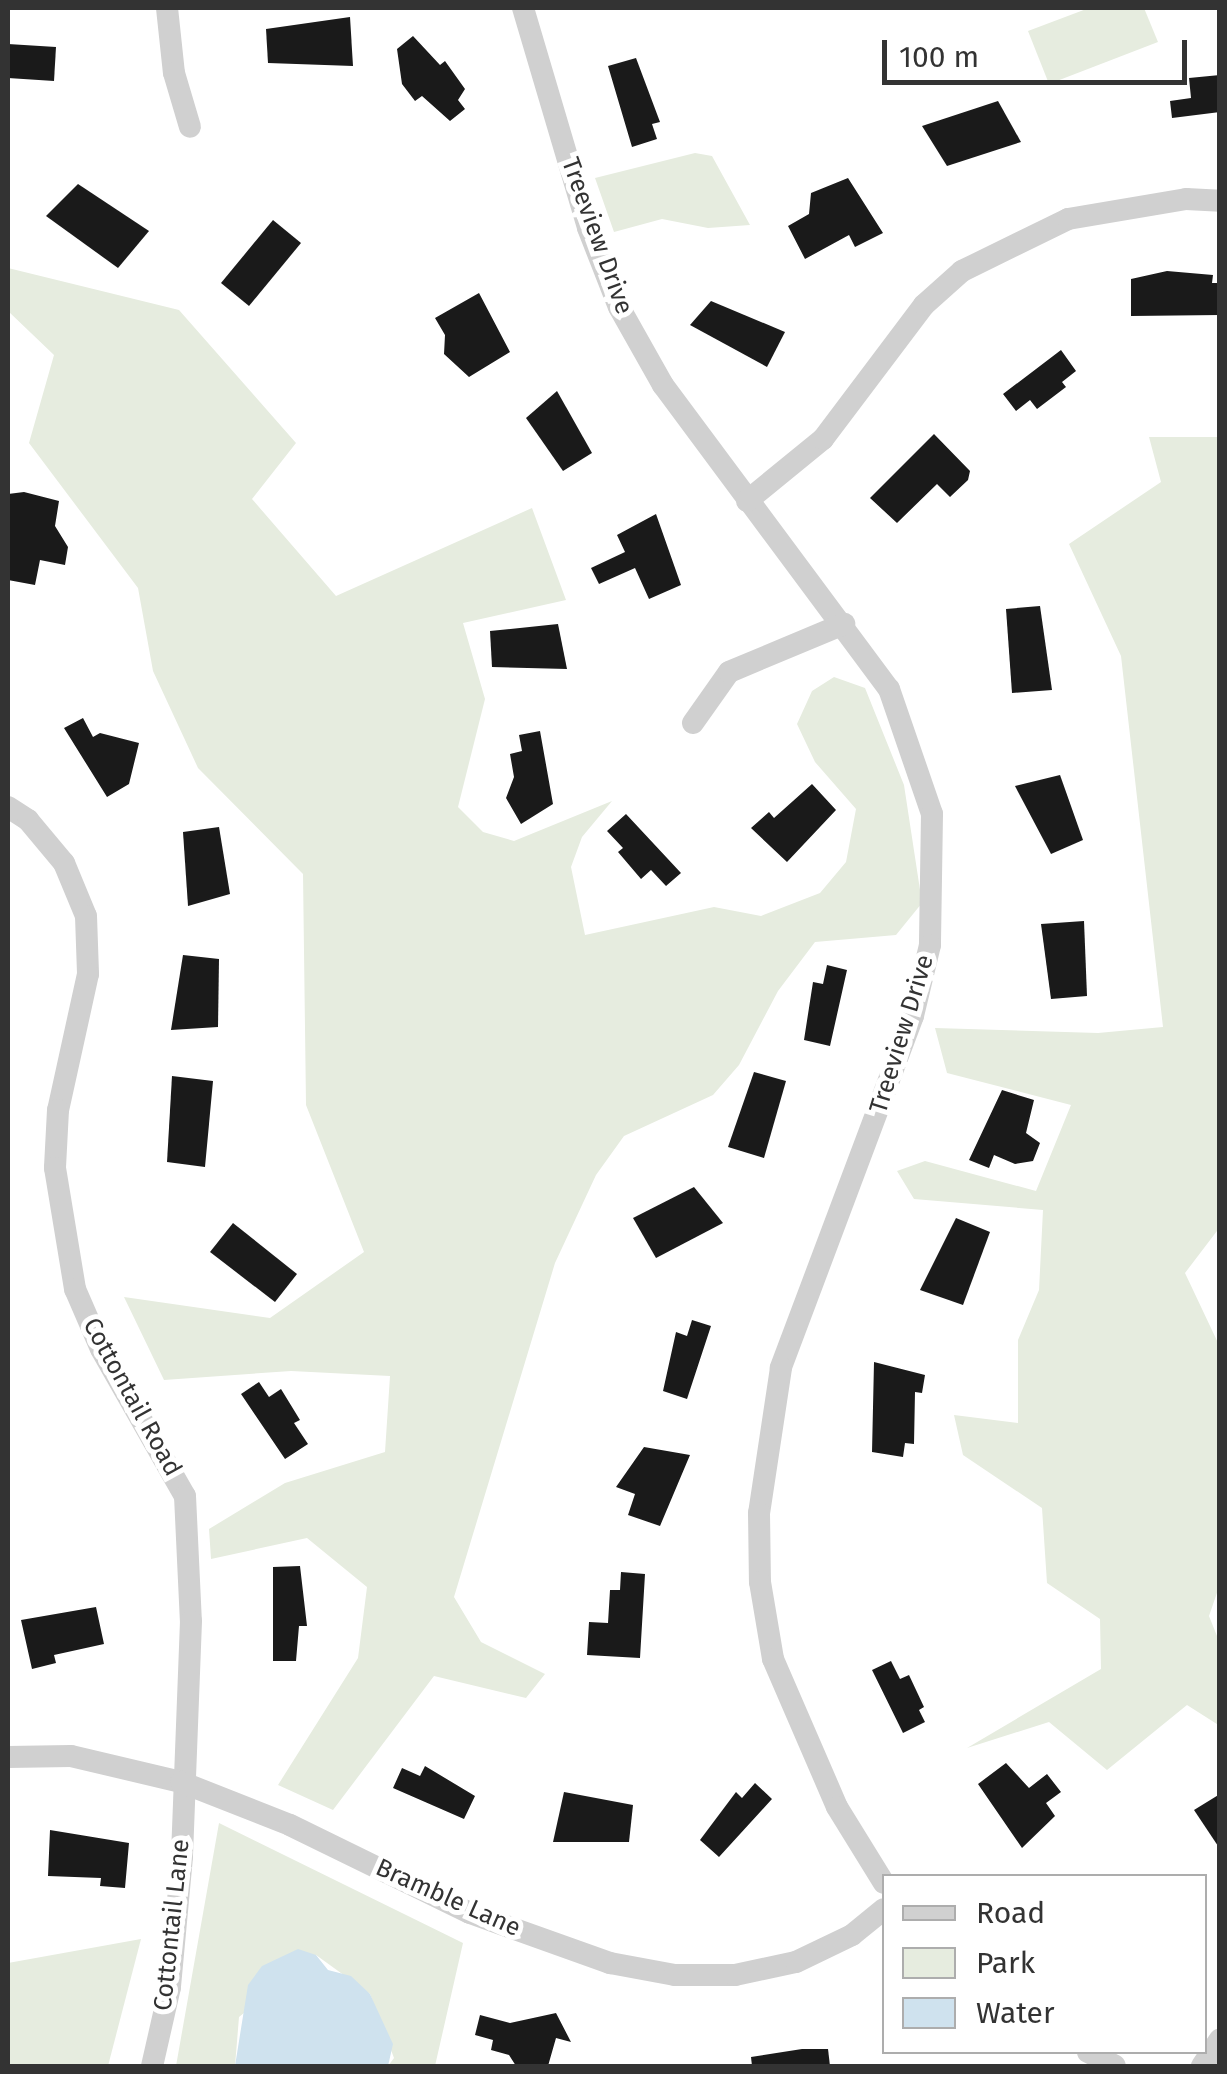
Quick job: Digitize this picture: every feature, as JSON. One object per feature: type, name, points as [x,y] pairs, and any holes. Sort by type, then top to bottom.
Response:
[{"type":"street","points":[[166,8],[190,127]]},
{"type":"street","name":"Treeview Drive","points":[[523,8],[588,228],[619,308],[663,385],[889,689],[932,814],[930,945],[892,1079],[808,1284],[781,1368],[758,1513],[760,1582],[773,1660],[802,1736],[882,1879]]},
{"type":"street","points":[[747,501],[823,438],[924,305],[962,271],[1068,219],[1186,199],[1220,201]]},
{"type":"street","points":[[693,723],[729,672],[844,624]]},
{"type":"street","name":"Cottontail Road","points":[[8,807],[28,820],[64,863],[86,916],[88,974],[58,1110],[59,1225],[75,1289],[101,1348],[185,1496],[191,1621],[181,1782]]},
{"type":"street","name":"Bramble Lane","points":[[8,1757],[71,1756],[181,1782],[290,1825],[470,1914],[610,1963],[675,1975],[735,1975],[796,1962],[852,1934],[882,1911]]},
{"type":"street","name":"Cottontail Lane","points":[[152,2066],[170,1986],[181,1782]]},
{"type":"street","points":[[1202,2066],[1220,2040]]},
{"type":"street","points":[[1092,2054],[1115,2066]]},
{"type":"green space","points":[[1089,8],[1144,8],[1158,42],[1049,84],[1028,31]]},
{"type":"green space","points":[[695,153],[712,156],[750,225],[708,228],[662,219],[614,232],[595,178]]},
{"type":"green space","points":[[8,268],[179,310],[296,443],[252,499],[336,596],[532,508],[566,600],[463,623],[485,699],[458,807],[483,832],[514,841],[612,801],[582,837],[571,867],[585,935],[714,907],[761,916],[820,893],[846,862],[856,809],[815,762],[797,724],[812,691],[834,677],[865,688],[904,785],[922,903],[896,935],[815,942],[778,991],[739,1065],[713,1095],[624,1136],[596,1175],[555,1263],[454,1597],[481,1642],[545,1674],[526,1698],[434,1676],[333,1810],[278,1785],[358,1658],[367,1587],[307,1538],[211,1559],[209,1529],[285,1483],[385,1452],[390,1376],[291,1371],[164,1380],[124,1297],[270,1318],[364,1252],[306,1105],[303,874],[198,768],[153,671],[138,588],[29,443],[54,355],[8,311]]},
{"type":"green space","points":[[1149,437],[1219,437],[1220,1227],[1185,1273],[1219,1345],[1220,1584],[1209,1616],[1219,1641],[1220,1726],[1187,1705],[1107,1770],[1049,1722],[967,1748],[1101,1669],[1100,1619],[1047,1583],[1042,1508],[963,1455],[954,1415],[1018,1423],[1018,1340],[1039,1290],[1043,1210],[914,1199],[897,1171],[925,1161],[1036,1191],[1071,1105],[947,1073],[935,1028],[1098,1033],[1163,1027],[1121,656],[1069,544],[1161,482]]},
{"type":"green space","points":[[219,1823],[463,1943],[435,2066],[388,2066],[394,2058],[370,1994],[316,1955],[239,2017],[235,2066],[176,2066]]},
{"type":"green space","points":[[141,1939],[108,2066],[8,2066],[8,1963]]},
{"type":"water","points":[[298,1949],[316,1955],[328,1970],[351,1976],[370,1994],[393,2044],[388,2066],[235,2066],[248,1985],[262,1966]]},
{"type":"building","points":[[350,17],[353,66],[268,63],[266,29]]},
{"type":"building","points":[[413,36],[440,65],[445,61],[465,89],[458,100],[465,109],[450,121],[422,96],[415,101],[402,84],[397,49]]},
{"type":"building","points":[[8,44],[56,47],[54,81],[8,78]]},
{"type":"building","points":[[636,58],[660,122],[652,124],[657,139],[632,147],[608,66]]},
{"type":"building","points":[[1220,75],[1220,112],[1172,118],[1170,101],[1191,98],[1189,78]]},
{"type":"building","points":[[998,101],[1021,142],[947,166],[922,126]]},
{"type":"building","points":[[848,178],[883,233],[855,247],[849,235],[805,259],[788,226],[809,214],[811,193]]},
{"type":"building","points":[[78,184],[149,231],[118,268],[46,216]]},
{"type":"building","points":[[273,220],[301,243],[249,306],[221,283]]},
{"type":"building","points":[[1167,271],[1213,275],[1212,283],[1220,283],[1220,315],[1131,316],[1131,279]]},
{"type":"building","points":[[479,293],[510,352],[469,377],[444,354],[445,335],[435,318]]},
{"type":"building","points":[[711,301],[785,332],[767,367],[690,325]]},
{"type":"building","points":[[1061,350],[1076,371],[1062,382],[1066,387],[1037,409],[1030,400],[1016,411],[1003,394]]},
{"type":"building","points":[[557,391],[592,453],[563,471],[526,418]]},
{"type":"building","points":[[934,434],[970,471],[968,480],[950,497],[937,484],[897,523],[870,498]]},
{"type":"building","points":[[24,492],[59,501],[55,526],[68,547],[65,565],[40,560],[35,585],[8,580],[8,494]]},
{"type":"building","points":[[656,514],[681,585],[649,599],[635,568],[599,584],[591,568],[625,552],[617,535]]},
{"type":"building","points":[[1040,606],[1052,690],[1012,693],[1006,609]]},
{"type":"building","points":[[558,624],[567,669],[492,667],[490,631]]},
{"type":"building","points":[[83,718],[93,737],[100,733],[139,743],[129,784],[107,797],[64,728]]},
{"type":"building","points":[[540,731],[553,804],[521,824],[506,798],[514,777],[510,754],[522,751],[519,735]]},
{"type":"building","points":[[1060,775],[1083,840],[1051,854],[1015,786]]},
{"type":"building","points":[[812,784],[836,810],[787,862],[751,828],[769,812],[774,818]]},
{"type":"building","points":[[626,814],[681,873],[666,886],[651,870],[641,879],[618,852],[623,848],[607,831]]},
{"type":"building","points":[[219,827],[230,894],[188,906],[183,832]]},
{"type":"building","points":[[1084,921],[1087,996],[1051,999],[1041,924]]},
{"type":"building","points":[[183,955],[219,959],[218,1027],[171,1030]]},
{"type":"building","points":[[827,965],[847,970],[830,1046],[804,1040],[813,982],[823,984]]},
{"type":"building","points":[[754,1072],[786,1081],[764,1158],[728,1147]]},
{"type":"building","points":[[172,1076],[213,1081],[205,1167],[167,1162]]},
{"type":"building","points":[[1002,1090],[1034,1100],[1026,1133],[1040,1143],[1033,1161],[1015,1164],[994,1155],[989,1168],[969,1160]]},
{"type":"building","points":[[694,1187],[723,1223],[656,1258],[633,1218]]},
{"type":"building","points":[[956,1218],[990,1232],[963,1305],[920,1290]]},
{"type":"building","points":[[233,1223],[297,1274],[275,1302],[210,1252]]},
{"type":"building","points":[[692,1320],[711,1326],[687,1399],[663,1391],[676,1332],[687,1336]]},
{"type":"building","points":[[874,1362],[925,1375],[922,1393],[915,1392],[914,1444],[905,1443],[903,1457],[872,1452]]},
{"type":"building","points":[[259,1382],[269,1397],[281,1389],[300,1420],[294,1423],[308,1444],[285,1459],[241,1394]]},
{"type":"building","points":[[644,1447],[690,1455],[660,1526],[628,1515],[635,1494],[616,1487]]},
{"type":"building","points":[[300,1566],[307,1626],[299,1626],[296,1661],[273,1661],[273,1567]]},
{"type":"building","points":[[621,1572],[645,1574],[640,1658],[587,1655],[589,1622],[608,1623],[610,1590],[620,1590]]},
{"type":"building","points":[[96,1607],[104,1644],[54,1655],[56,1663],[32,1669],[21,1620]]},
{"type":"building","points":[[891,1661],[900,1679],[909,1675],[924,1707],[919,1710],[925,1722],[903,1733],[872,1670]]},
{"type":"building","points":[[1006,1763],[1029,1788],[1047,1774],[1061,1792],[1046,1803],[1055,1816],[1022,1848],[978,1784]]},
{"type":"building","points":[[425,1766],[475,1796],[464,1819],[393,1788],[402,1768],[420,1776]]},
{"type":"building","points":[[755,1783],[772,1799],[719,1857],[700,1840],[736,1792],[742,1798]]},
{"type":"building","points":[[564,1792],[633,1805],[629,1842],[553,1842]]},
{"type":"building","points":[[1220,1794],[1220,1849],[1194,1810]]},
{"type":"building","points":[[50,1830],[129,1843],[125,1888],[100,1886],[101,1878],[48,1876]]},
{"type":"building","points":[[556,2013],[571,2042],[556,2038],[548,2066],[516,2066],[509,2055],[491,2050],[493,2040],[475,2035],[480,2015],[510,2023]]},
{"type":"building","points":[[828,2049],[830,2066],[752,2066],[751,2057]]}]
